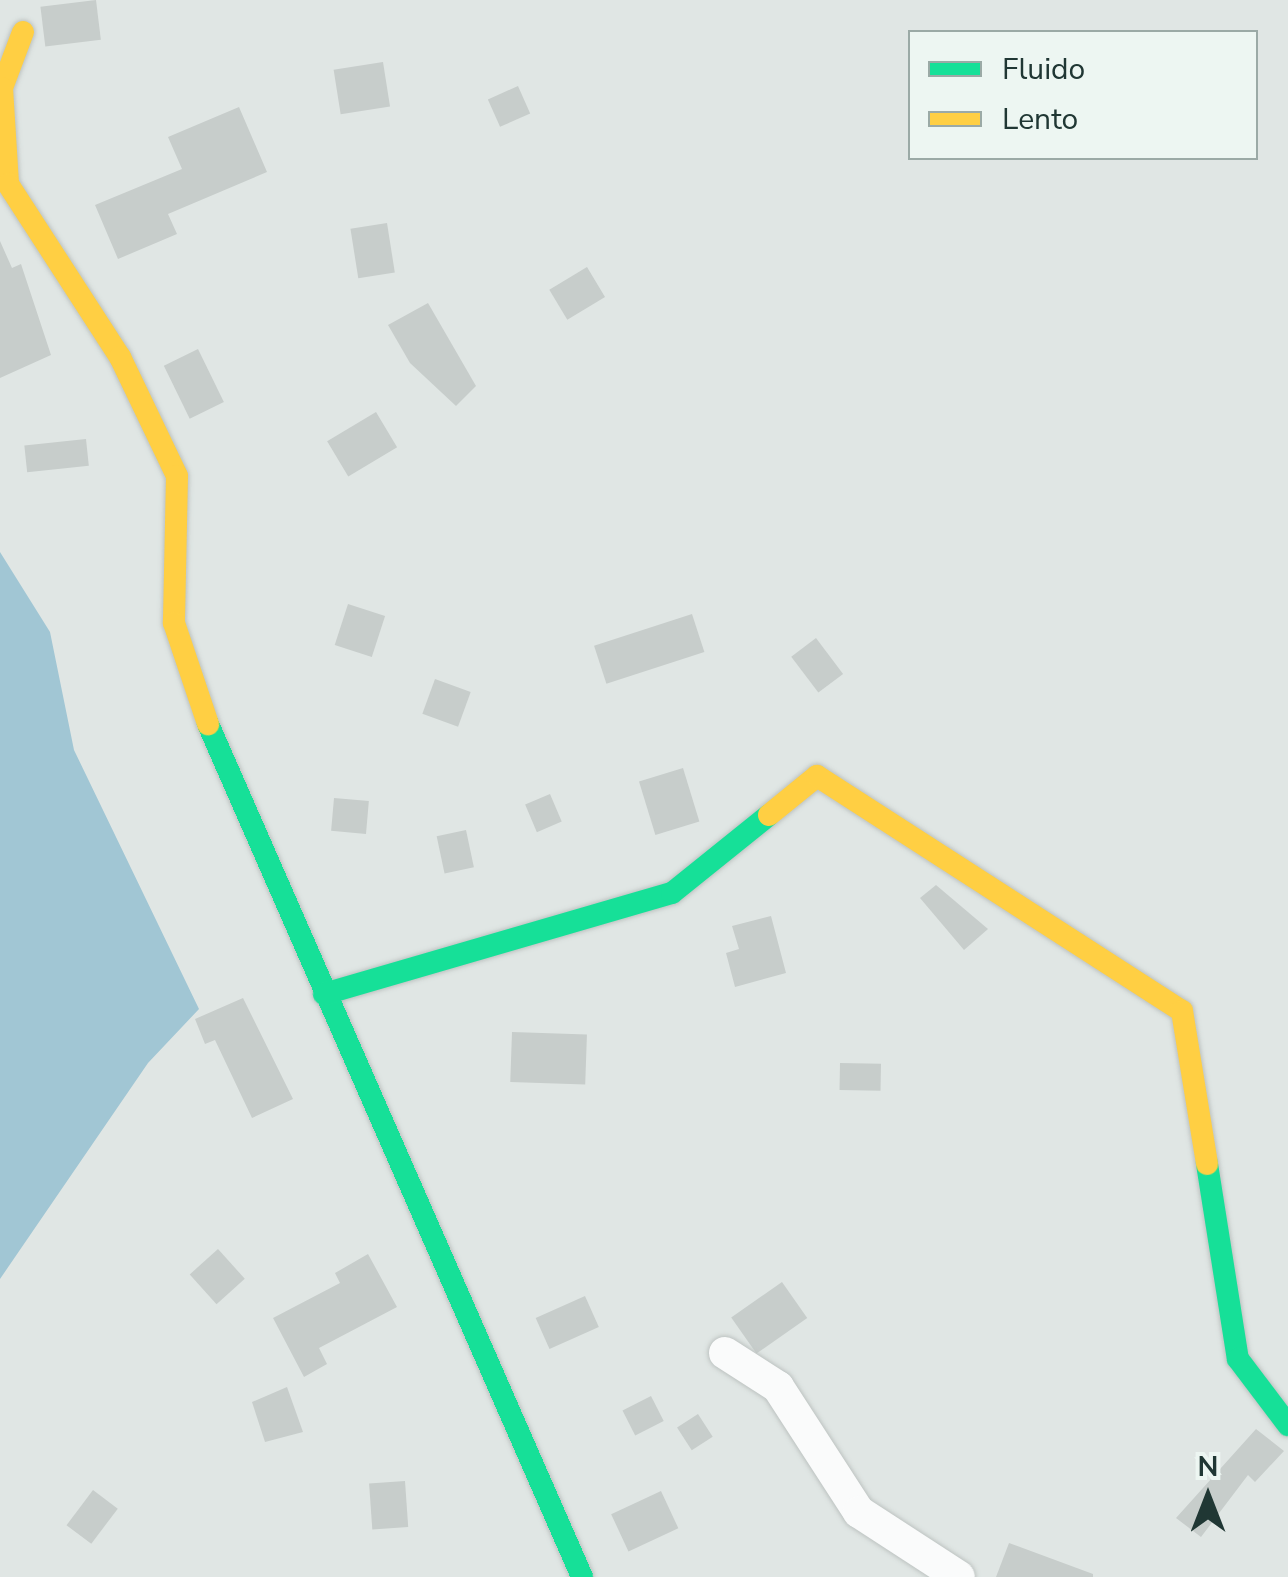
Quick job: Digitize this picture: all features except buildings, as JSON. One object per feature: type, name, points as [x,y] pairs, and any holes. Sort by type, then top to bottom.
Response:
[{"type":"street","points":[[23,32],[2,88],[8,184],[120,357],[177,476],[174,623],[228,784],[582,1577]]},
{"type":"street","points":[[324,994],[672,894],[816,776],[1182,1011],[1238,1359],[1288,1425]]},
{"type":"street","points":[[725,1353],[778,1387],[859,1512],[959,1577]]},
{"type":"water","points":[[0,552],[50,632],[74,750],[199,1009],[148,1063],[0,1279]]},
{"type":"traffic: fast","points":[[208,724],[582,1577]]},
{"type":"traffic: fast","points":[[324,994],[672,893],[769,815]]},
{"type":"traffic: fast","points":[[1207,1164],[1238,1359],[1288,1425]]},
{"type":"traffic: slow","points":[[23,32],[2,88],[8,184],[120,357],[177,476],[174,623],[208,724]]},
{"type":"traffic: slow","points":[[769,815],[817,776],[1182,1011],[1207,1164]]}]
